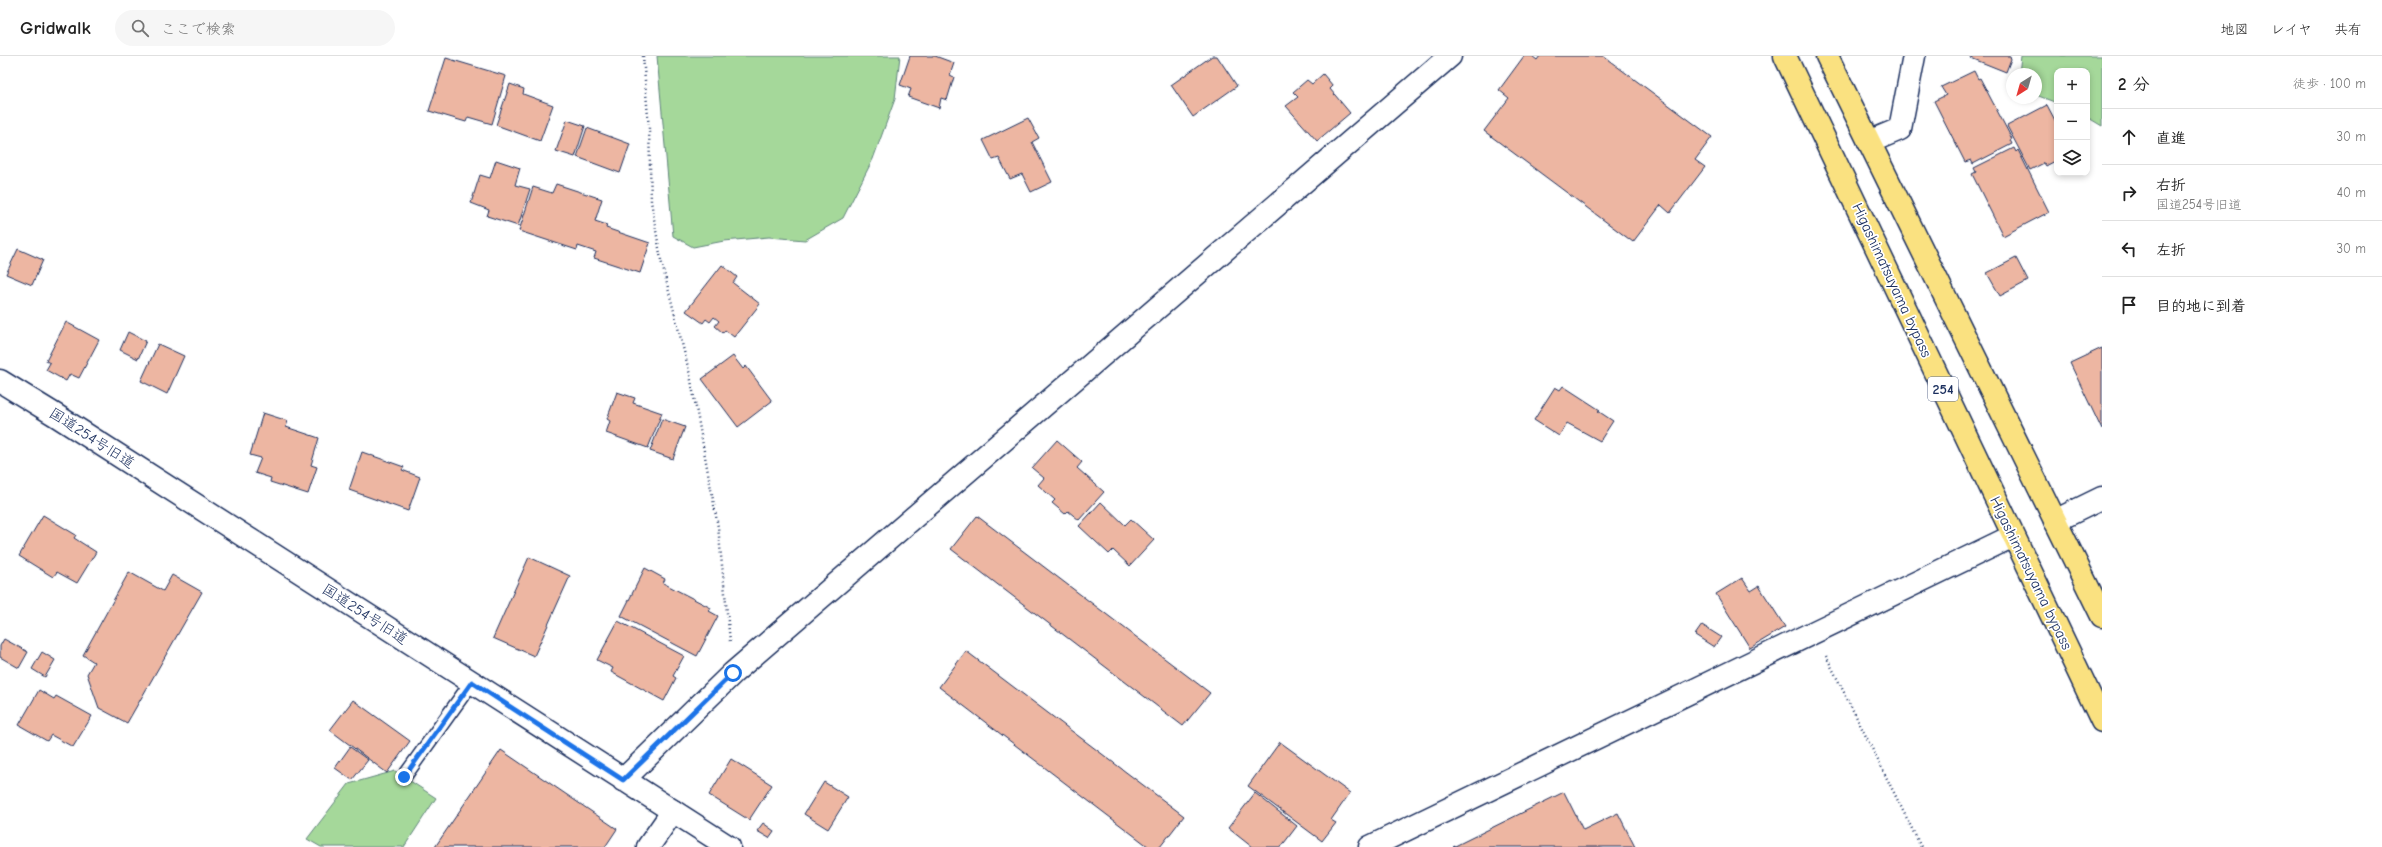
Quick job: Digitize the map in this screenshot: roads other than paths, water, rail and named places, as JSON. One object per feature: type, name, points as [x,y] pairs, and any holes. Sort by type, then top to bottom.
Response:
[{"type":"highway","name":"Higashimatsuyama bypass","points":[[1785,56],[2102,721]]},
{"type":"highway","points":[[1827,56],[2102,616]]},
{"type":"street","points":[[1869,142],[1900,129],[1914,56]]},
{"type":"street","points":[[623,780],[733,673],[1439,60]]},
{"type":"street","name":"国道254号旧道","points":[[0,381],[729,847]]},
{"type":"street","points":[[2056,521],[2102,498]]},
{"type":"street","points":[[1370,847],[2013,536]]},
{"type":"street","points":[[648,847],[673,811]]},
{"type":"lane","points":[[404,777],[472,682]]}]
